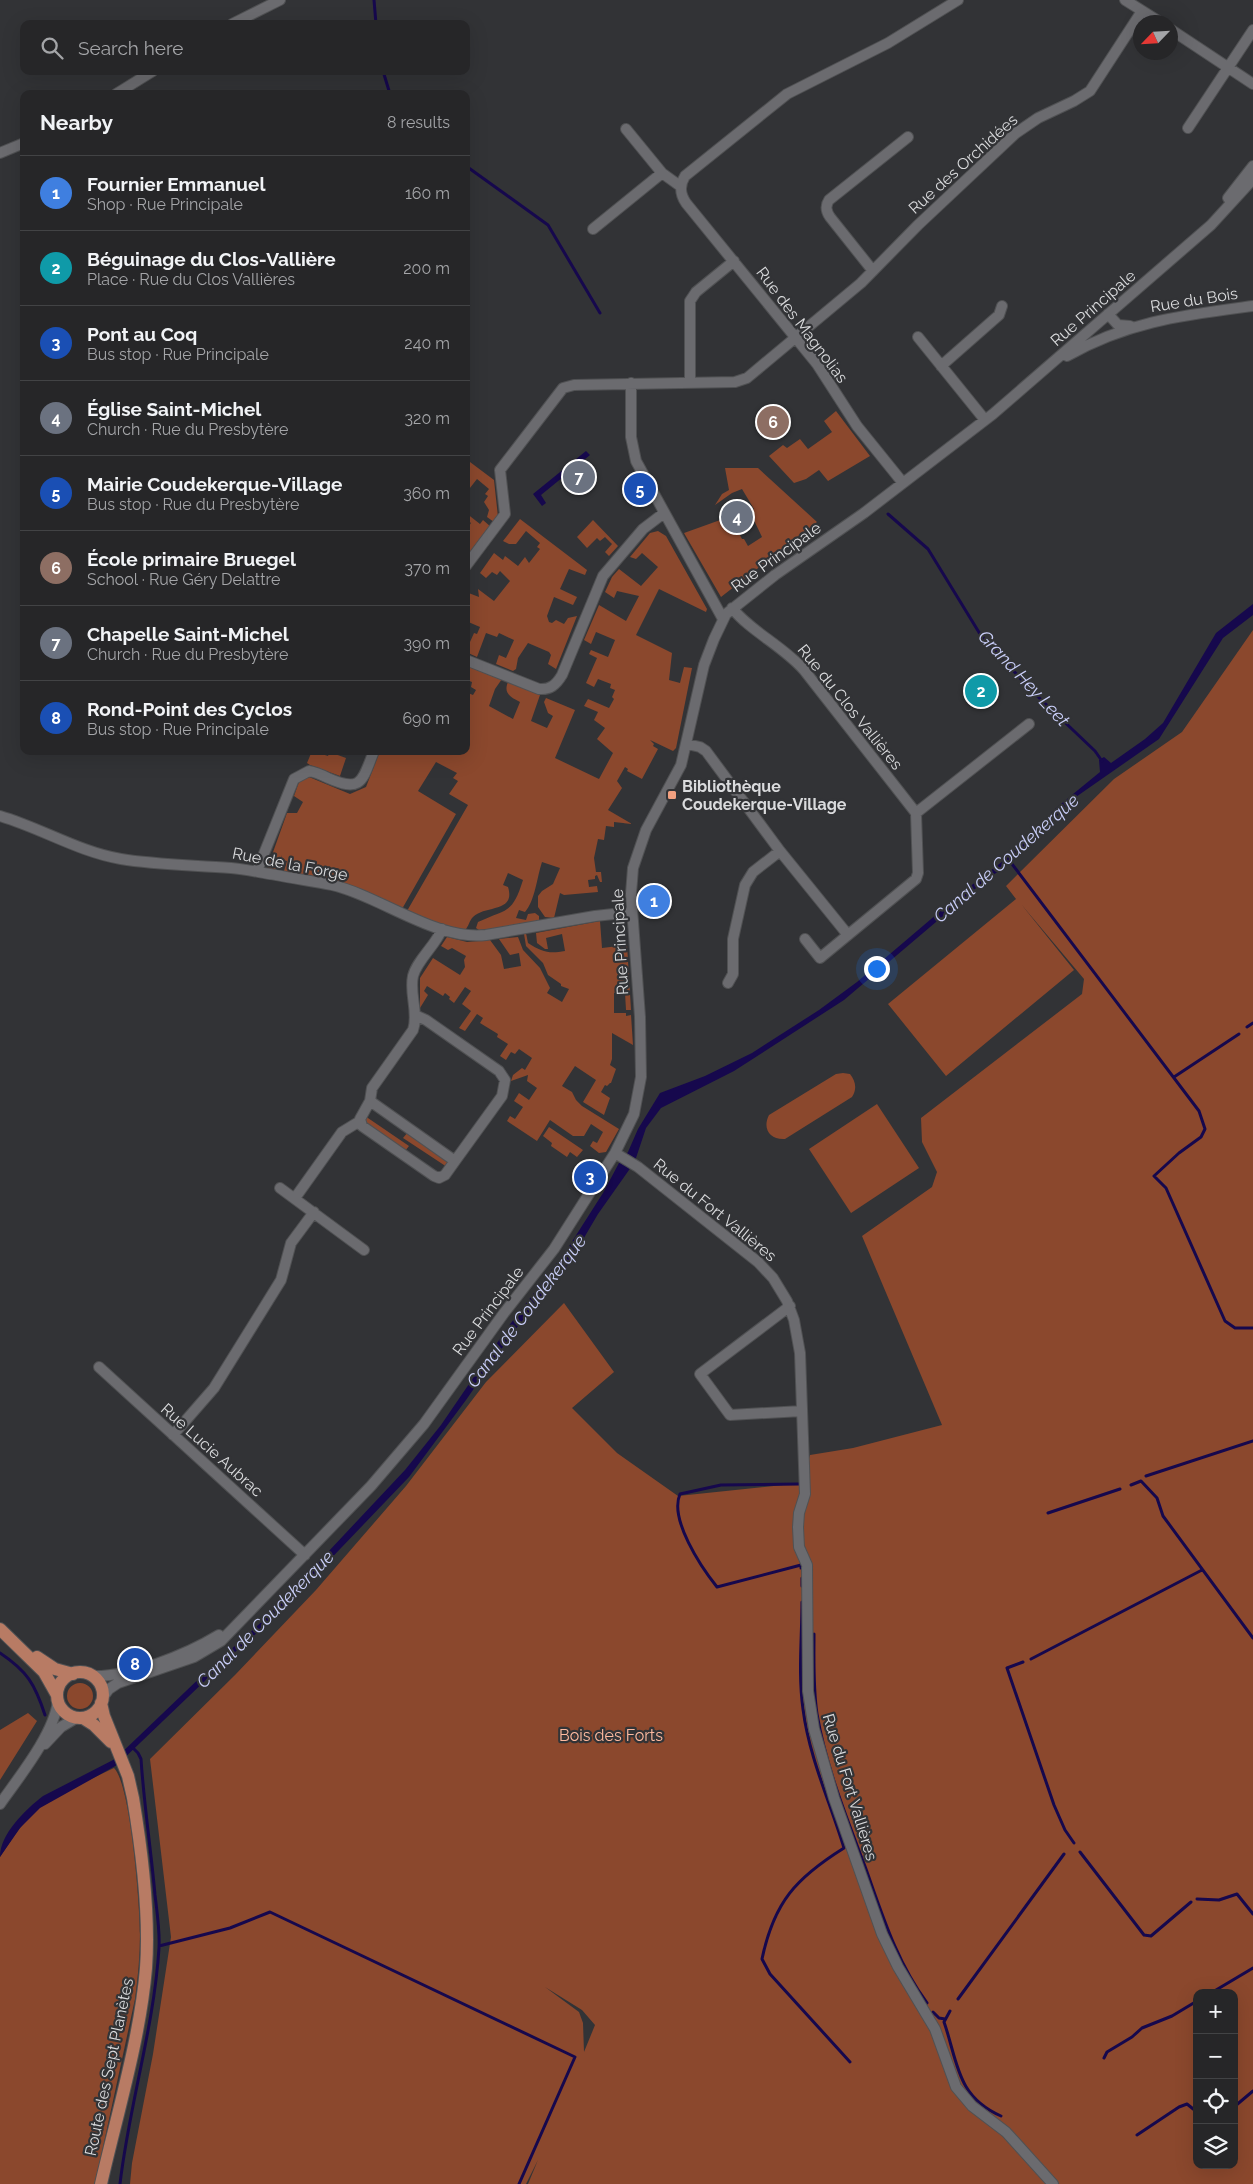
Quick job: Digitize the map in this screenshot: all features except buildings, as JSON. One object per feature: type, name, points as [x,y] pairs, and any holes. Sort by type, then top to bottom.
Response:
[{"type":"main road","points":[[0,1630],[47,1675],[64,1712],[80,1718],[95,1712],[102,1700],[100,1684],[92,1676],[83,1673],[73,1674],[50,1666],[14,1642]]},
{"type":"main road","points":[[58,1698],[61,1682],[73,1674]]},
{"type":"main road","name":"Route des Sept Planètes","points":[[101,2184],[138,2021],[146,1956],[145,1905],[133,1798],[125,1770],[103,1713],[102,1700]]},
{"type":"main road","name":"Route des Sept Planètes","points":[[80,1718],[94,1725],[117,1750]]},
{"type":"street","points":[[240,20],[280,0]]},
{"type":"street","points":[[626,129],[662,174],[680,186],[685,176],[788,94],[894,40],[958,0]]},
{"type":"street","points":[[1125,0],[1149,15]]},
{"type":"street","name":"Rue des Orchidées","points":[[470,561],[505,514],[500,470],[560,390],[574,385],[735,382],[743,380],[873,270],[918,225],[1022,129],[1090,91],[1142,11]]},
{"type":"street","points":[[1188,128],[1253,30]]},
{"type":"street","points":[[1178,34],[1253,84]]},
{"type":"street","points":[[122,90],[147,75]]},
{"type":"street","points":[[873,270],[830,217],[826,211],[826,205],[829,200],[908,137]]},
{"type":"street","points":[[0,153],[20,145]]},
{"type":"street","name":"Rue Principale","points":[[1188,244],[1253,166]]},
{"type":"street","points":[[593,229],[662,174]]},
{"type":"street","name":"Rue Principale","points":[[102,1700],[109,1689],[122,1682],[206,1652],[226,1638],[240,1620],[390,1467],[412,1440],[500,1318],[559,1242],[618,1155],[634,1114],[641,1077],[639,1008],[631,882],[640,845],[650,821],[681,765],[703,670],[723,618],[732,608],[903,483],[985,420],[1099,323],[1223,213],[1253,179]]},
{"type":"street","name":"Rue des Magnolias","points":[[680,186],[686,203],[822,370],[857,426],[903,483]]},
{"type":"street","points":[[690,383],[690,301],[693,295],[734,261]]},
{"type":"street","points":[[941,366],[999,315],[1002,306]]},
{"type":"street","name":"Rue du Bois","points":[[1108,314],[1116,324],[1121,326],[1141,324],[1176,316],[1253,306]]},
{"type":"street","points":[[1099,323],[1107,331],[1117,333]]},
{"type":"street","name":"Rue du Bois","points":[[1048,366],[1080,348],[1141,324]]},
{"type":"street","points":[[918,337],[985,420]]},
{"type":"street","points":[[631,384],[631,437],[634,454],[664,513],[723,618]]},
{"type":"street","points":[[470,662],[538,689],[549,689],[562,675],[603,576],[643,529],[664,513]]},
{"type":"street","name":"Rue du Clos Vallières","points":[[732,608],[743,620],[786,652],[804,670],[916,813]]},
{"type":"street","points":[[805,939],[820,958],[891,900],[917,876],[916,813],[1029,724]]},
{"type":"street","points":[[687,744],[700,747],[706,752],[780,851],[848,936]]},
{"type":"street","points":[[257,871],[294,779],[310,771],[344,785],[354,784],[362,778],[372,755]]},
{"type":"street","name":"Rue de la Forge","points":[[0,816],[34,827],[83,849],[113,858],[257,871],[345,889],[442,929],[462,934],[480,936],[595,916],[632,912]]},
{"type":"street","points":[[728,983],[733,974],[732,943],[745,885],[753,872],[780,851]]},
{"type":"street","points":[[415,1015],[426,1020],[499,1071],[505,1080],[502,1096],[445,1175],[437,1178],[365,1128],[360,1121],[360,1116],[370,1101],[372,1088],[411,1034],[415,1024],[413,976],[438,939],[442,929]]},
{"type":"street","points":[[370,1101],[455,1161]]},
{"type":"street","points":[[295,1198],[342,1132],[360,1121]]},
{"type":"street","name":"Rue du Fort Vallières","points":[[618,1155],[635,1164],[765,1269],[781,1289],[790,1306],[801,1359],[805,1498],[799,1513],[798,1527],[799,1547],[807,1565],[808,1692],[818,1745],[834,1798],[882,1934],[898,1967],[935,2029],[956,2087],[977,2111],[1006,2132],[1053,2184]]},
{"type":"street","points":[[280,1188],[364,1250]]},
{"type":"street","points":[[173,1435],[214,1388],[281,1280],[291,1242],[314,1212]]},
{"type":"street","points":[[790,1306],[700,1374],[730,1415],[802,1411]]},
{"type":"street","name":"Rue Lucie Aubrac","points":[[98,1367],[305,1555]]},
{"type":"street","name":"Rue Principale","points":[[92,1676],[128,1671],[181,1654],[213,1639],[240,1620]]},
{"type":"street","points":[[0,1804],[28,1764],[52,1723],[58,1698]]},
{"type":"street","points":[[28,1764],[58,1731],[80,1718]]},
{"type":"green space","points":[[836,411],[870,456],[828,481],[819,470],[806,479],[794,483],[769,456],[783,445],[787,448],[800,439],[808,449],[832,432],[824,421]]},
{"type":"green space","points":[[470,462],[494,480],[498,517],[494,522],[487,517],[489,510],[484,502],[488,496],[485,494],[489,489],[477,479],[470,488]]},
{"type":"green space","points":[[725,468],[758,468],[817,522],[721,597],[684,533],[723,519],[727,527],[733,522],[748,546],[762,537],[750,512],[754,509],[742,489],[732,493],[715,505],[722,494],[729,490]]},
{"type":"green space","points":[[470,516],[480,524],[483,520],[491,527],[471,552],[470,524]]},
{"type":"green space","points":[[520,519],[587,570],[585,575],[569,569],[560,589],[577,597],[573,605],[554,597],[547,616],[549,622],[552,623],[556,620],[564,624],[568,618],[577,616],[556,669],[548,664],[551,655],[549,652],[528,643],[518,658],[516,669],[513,671],[496,664],[499,655],[506,658],[514,640],[499,633],[497,637],[486,633],[477,657],[470,654],[470,642],[474,633],[477,634],[480,627],[470,623],[470,594],[479,597],[478,589],[494,601],[510,581],[500,571],[497,575],[492,572],[486,578],[480,573],[494,553],[503,560],[505,556],[518,566],[525,557],[529,563],[540,549],[537,547],[540,543],[526,531],[516,544],[509,544],[503,541]]},
{"type":"green space","points":[[593,520],[618,546],[609,556],[605,552],[612,544],[605,537],[600,541],[597,538],[587,548],[577,537]]},
{"type":"green space","points":[[658,531],[666,536],[707,609],[706,612],[659,589],[636,635],[672,653],[669,680],[680,683],[684,667],[692,668],[676,748],[673,751],[650,740],[654,744],[653,746],[658,749],[642,779],[627,771],[628,769],[625,767],[617,781],[622,788],[608,810],[632,824],[614,822],[614,827],[606,826],[604,840],[598,839],[594,858],[596,872],[601,872],[602,882],[600,882],[597,875],[595,879],[588,880],[589,887],[597,886],[598,892],[564,895],[560,893],[554,918],[545,917],[538,907],[538,896],[553,884],[560,868],[542,862],[531,902],[525,912],[519,910],[516,918],[526,920],[528,914],[535,913],[539,916],[539,921],[513,927],[479,930],[476,928],[478,922],[502,912],[512,905],[523,880],[508,873],[503,885],[508,887],[508,901],[504,905],[478,913],[473,917],[465,930],[449,927],[407,911],[468,805],[449,794],[458,781],[453,778],[457,773],[436,762],[418,791],[456,814],[402,909],[329,880],[284,871],[287,861],[281,860],[282,855],[276,870],[267,869],[287,813],[297,813],[303,802],[294,796],[299,782],[309,777],[350,794],[366,787],[378,755],[470,755],[470,694],[473,695],[476,690],[471,687],[470,666],[502,679],[495,689],[489,706],[513,719],[520,702],[511,697],[507,692],[508,682],[540,695],[531,721],[547,728],[553,716],[548,713],[544,702],[546,698],[575,710],[555,758],[599,779],[613,753],[597,739],[605,728],[594,720],[598,712],[584,706],[588,699],[609,708],[614,699],[612,697],[615,690],[610,688],[611,684],[598,679],[594,687],[586,683],[597,658],[589,654],[591,650],[608,657],[615,640],[596,632],[591,644],[584,640],[599,605],[626,621],[639,596],[617,591],[614,598],[605,592],[612,577],[619,569],[641,586],[658,567],[642,553],[636,559],[630,557],[650,533]]},
{"type":"green space","name":"Bois des Forts","points":[[1253,630],[1253,2184],[528,2184],[538,2160],[526,2184],[130,2184],[171,1937],[150,1759],[235,1675],[316,1590],[406,1486],[486,1382],[564,1303],[614,1372],[572,1408],[617,1453],[678,1496],[802,1483],[810,1455],[853,1448],[942,1425],[862,1236],[932,1187],[937,1172],[922,1142],[921,1118],[1082,994],[1084,979],[1021,904],[1074,970],[946,1076],[888,1004],[1016,899],[1006,886],[1114,779],[1182,732]],"holes":[[[545,1987],[582,2010],[595,2025],[584,2052],[583,2023],[579,2012]]]},
{"type":"green space","points":[[310,755],[338,755],[346,758],[340,776],[307,763]]},
{"type":"green space","points":[[600,921],[602,948],[627,945],[631,1010],[626,1010],[625,993],[614,993],[614,1013],[626,1013],[626,1016],[631,1015],[633,1045],[612,1033],[612,1059],[610,1065],[616,1069],[611,1083],[607,1086],[605,1085],[601,1092],[610,1098],[604,1115],[583,1102],[596,1080],[575,1066],[562,1086],[572,1092],[582,1106],[619,1129],[606,1152],[599,1153],[590,1146],[593,1141],[597,1143],[603,1132],[591,1124],[584,1136],[573,1136],[550,1120],[537,1141],[507,1121],[510,1116],[515,1119],[523,1107],[514,1101],[519,1093],[529,1100],[537,1088],[527,1081],[528,1075],[511,1081],[513,1075],[522,1068],[525,1070],[532,1058],[519,1049],[515,1054],[511,1052],[506,1060],[500,1056],[508,1044],[497,1037],[498,1034],[480,1023],[483,1018],[477,1014],[465,1031],[459,1028],[471,1011],[462,1004],[471,991],[465,987],[454,1003],[445,993],[443,996],[427,986],[424,991],[428,995],[420,1008],[420,978],[433,958],[460,975],[465,967],[464,960],[466,956],[452,948],[448,950],[441,946],[447,937],[467,942],[490,940],[501,955],[504,969],[521,966],[519,953],[510,955],[499,939],[518,937],[523,950],[540,968],[550,988],[547,993],[562,1002],[569,989],[561,986],[561,984],[548,975],[543,963],[526,946],[524,934],[526,933],[528,943],[537,948],[550,952],[565,951],[562,934],[546,938],[548,949],[545,949],[537,943],[536,933]]},
{"type":"green space","points":[[836,1074],[850,1074],[854,1080],[855,1088],[852,1097],[785,1139],[775,1138],[769,1133],[766,1125],[769,1115]]},
{"type":"green space","points":[[877,1104],[919,1168],[851,1213],[809,1149]]},
{"type":"green space","points":[[365,1116],[409,1146],[405,1151],[367,1125]]},
{"type":"green space","points":[[549,1127],[583,1150],[577,1157],[570,1152],[567,1157],[551,1146],[552,1143],[543,1136]]},
{"type":"green space","points":[[408,1132],[447,1160],[447,1167],[403,1138]]},
{"type":"green space","points":[[80,1683],[89,1687],[93,1696],[89,1705],[80,1709],[71,1705],[67,1696],[71,1687]]},
{"type":"green space","points":[[28,1713],[37,1721],[0,1780],[0,1730]]},
{"type":"green space","points":[[114,1768],[120,1779],[130,1821],[138,1899],[140,1950],[135,1999],[95,2184],[0,2184],[0,1857],[24,1824],[41,1806],[67,1790]]},
{"type":"water","points":[[586,451],[590,455],[541,495],[546,503],[542,506],[533,494]]},
{"type":"water","name":"Canal de Coudekerque","points":[[1253,604],[1253,615],[1223,638],[1159,739],[1073,799],[1017,858],[982,883],[844,1000],[734,1071],[661,1108],[646,1128],[636,1158],[629,1170],[598,1214],[568,1265],[514,1331],[409,1477],[273,1619],[234,1653],[117,1765],[40,1808],[20,1828],[0,1857],[1,1848],[9,1831],[29,1808],[43,1796],[115,1759],[209,1669],[266,1618],[405,1470],[441,1425],[508,1327],[566,1251],[603,1193],[619,1163],[628,1152],[638,1129],[660,1093],[705,1076],[752,1053],[819,1010],[857,982],[964,891],[1007,858],[1056,808],[1100,772],[1099,760],[1104,757],[1111,763],[1145,739],[1163,723],[1216,633]]},
{"type":"waterway","name":"Grand Hey Leet","points":[[374,0],[376,20]]},
{"type":"waterway","name":"Grand Hey Leet","points":[[384,75],[389,90]]},
{"type":"waterway","name":"Grand Hey Leet","points":[[470,169],[548,225],[600,313]]},
{"type":"waterway","name":"Grand Hey Leet","points":[[888,514],[928,549],[980,634],[1032,691],[1095,751],[1102,761]]},
{"type":"waterway","name":"Canal de Coudekerque","points":[[1009,860],[1199,1111],[1205,1129],[1201,1137],[1179,1153],[1154,1176],[1166,1188],[1225,1321],[1235,1328],[1253,1328]]},
{"type":"waterway","points":[[1247,1027],[1253,1023]]},
{"type":"waterway","points":[[1174,1077],[1239,1034]]},
{"type":"waterway","points":[[1146,1476],[1253,1441]]},
{"type":"waterway","points":[[1131,1485],[1141,1481],[1157,1498],[1163,1516],[1253,1638]]},
{"type":"waterway","points":[[799,1484],[721,1485],[680,1494],[678,1504],[679,1516],[688,1542],[717,1587],[801,1565],[801,1568]]},
{"type":"waterway","points":[[1048,1513],[1120,1489]]},
{"type":"waterway","points":[[1031,1659],[1202,1570]]},
{"type":"waterway","points":[[802,1578],[802,1586]]},
{"type":"waterway","points":[[802,1602],[801,1682],[806,1727],[815,1762],[844,1848],[813,1870],[790,1893],[773,1922],[762,1959],[770,1974],[850,2062]]},
{"type":"waterway","points":[[814,1634],[817,1714],[831,1773],[892,1939],[907,1972],[927,2003]]},
{"type":"waterway","points":[[0,1653],[17,1666],[29,1679],[38,1695],[45,1715]]},
{"type":"waterway","points":[[1023,1662],[1007,1668],[1054,1805],[1065,1830],[1074,1843]]},
{"type":"waterway","points":[[120,2184],[129,2125],[152,2008],[159,1942],[141,1759],[132,1747]]},
{"type":"waterway","points":[[1080,1852],[1144,1935],[1151,1936],[1191,1902]]},
{"type":"waterway","points":[[958,1999],[1064,1854]]},
{"type":"waterway","points":[[1197,1899],[1219,1900],[1237,1894],[1253,1914]]},
{"type":"waterway","points":[[159,1946],[230,1928],[270,1912],[575,2057],[519,2184]]},
{"type":"waterway","points":[[1218,1989],[1253,1968]]},
{"type":"waterway","points":[[1104,2058],[1107,2052],[1132,2037],[1142,2028],[1172,2016],[1193,2003]]},
{"type":"waterway","points":[[950,2011],[944,2022],[961,2076],[975,2098],[986,2108],[1001,2116]]},
{"type":"waterway","points":[[933,2012],[939,2018],[945,2019]]},
{"type":"waterway","points":[[1238,2104],[1253,2091]]},
{"type":"waterway","points":[[1137,2135],[1179,2107],[1187,2104],[1193,2109]]},
{"type":"place","name":"École primaire Bruegel","points":[[773,422]]},
{"type":"place","name":"Chapelle Saint-Michel","points":[[579,477]]},
{"type":"place","name":"Mairie Coudekerque-Village","points":[[640,489]]},
{"type":"place","name":"Église Saint-Michel","points":[[737,517]]},
{"type":"place","name":"Béguinage du Clos-Vallière","points":[[981,691]]},
{"type":"place","name":"Bibliothèque Coudekerque-Village","points":[[672,795]]},
{"type":"place","name":"Fournier Emmanuel","points":[[654,901]]},
{"type":"place","name":"Pont au Coq","points":[[590,1177]]},
{"type":"place","name":"Rond-Point des Cyclos","points":[[135,1664]]}]
